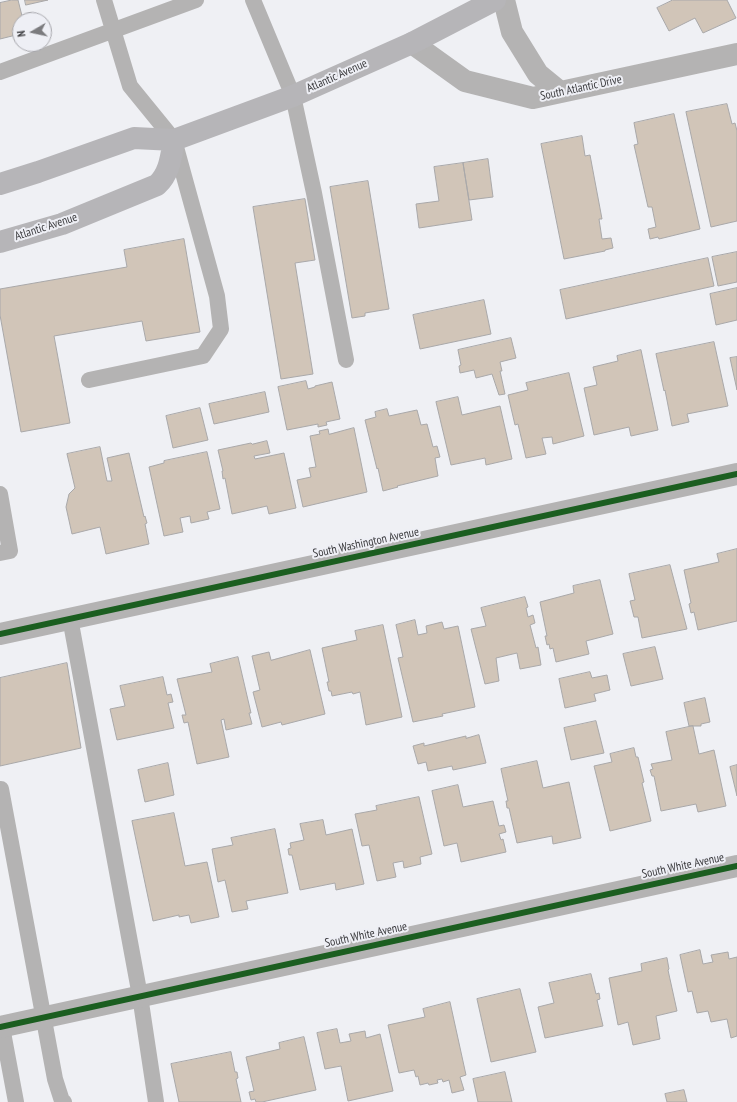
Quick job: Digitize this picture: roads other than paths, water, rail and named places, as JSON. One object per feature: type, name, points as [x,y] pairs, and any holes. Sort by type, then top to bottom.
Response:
[{"type":"main road","name":"Atlantic Avenue","points":[[0,184],[134,138],[174,140],[293,96],[412,43],[495,0]]},
{"type":"main road","name":"Atlantic Avenue","points":[[0,242],[62,224],[157,185],[167,172],[174,140]]},
{"type":"street","points":[[504,0],[512,32],[530,62],[538,74],[560,92]]},
{"type":"street","name":"South Atlantic Drive","points":[[412,43],[465,81],[533,98],[737,54]]},
{"type":"street","name":"South Washington Avenue","points":[[0,634],[737,474]]},
{"type":"street","name":"South White Avenue","points":[[1,1027],[737,866]]},
{"type":"lane","points":[[89,380],[203,356],[221,329],[217,296],[174,140],[130,86],[104,0]]},
{"type":"lane","points":[[0,72],[196,0]]},
{"type":"lane","points":[[254,0],[293,96],[314,193],[346,360]]},
{"type":"lane","points":[[0,494],[10,551],[0,553]]},
{"type":"lane","points":[[70,618],[140,996],[156,1102]]},
{"type":"lane","points":[[0,790],[1,789],[45,1017],[55,1079],[62,1101],[64,1102]]},
{"type":"lane","points":[[1,1027],[16,1102]]}]
